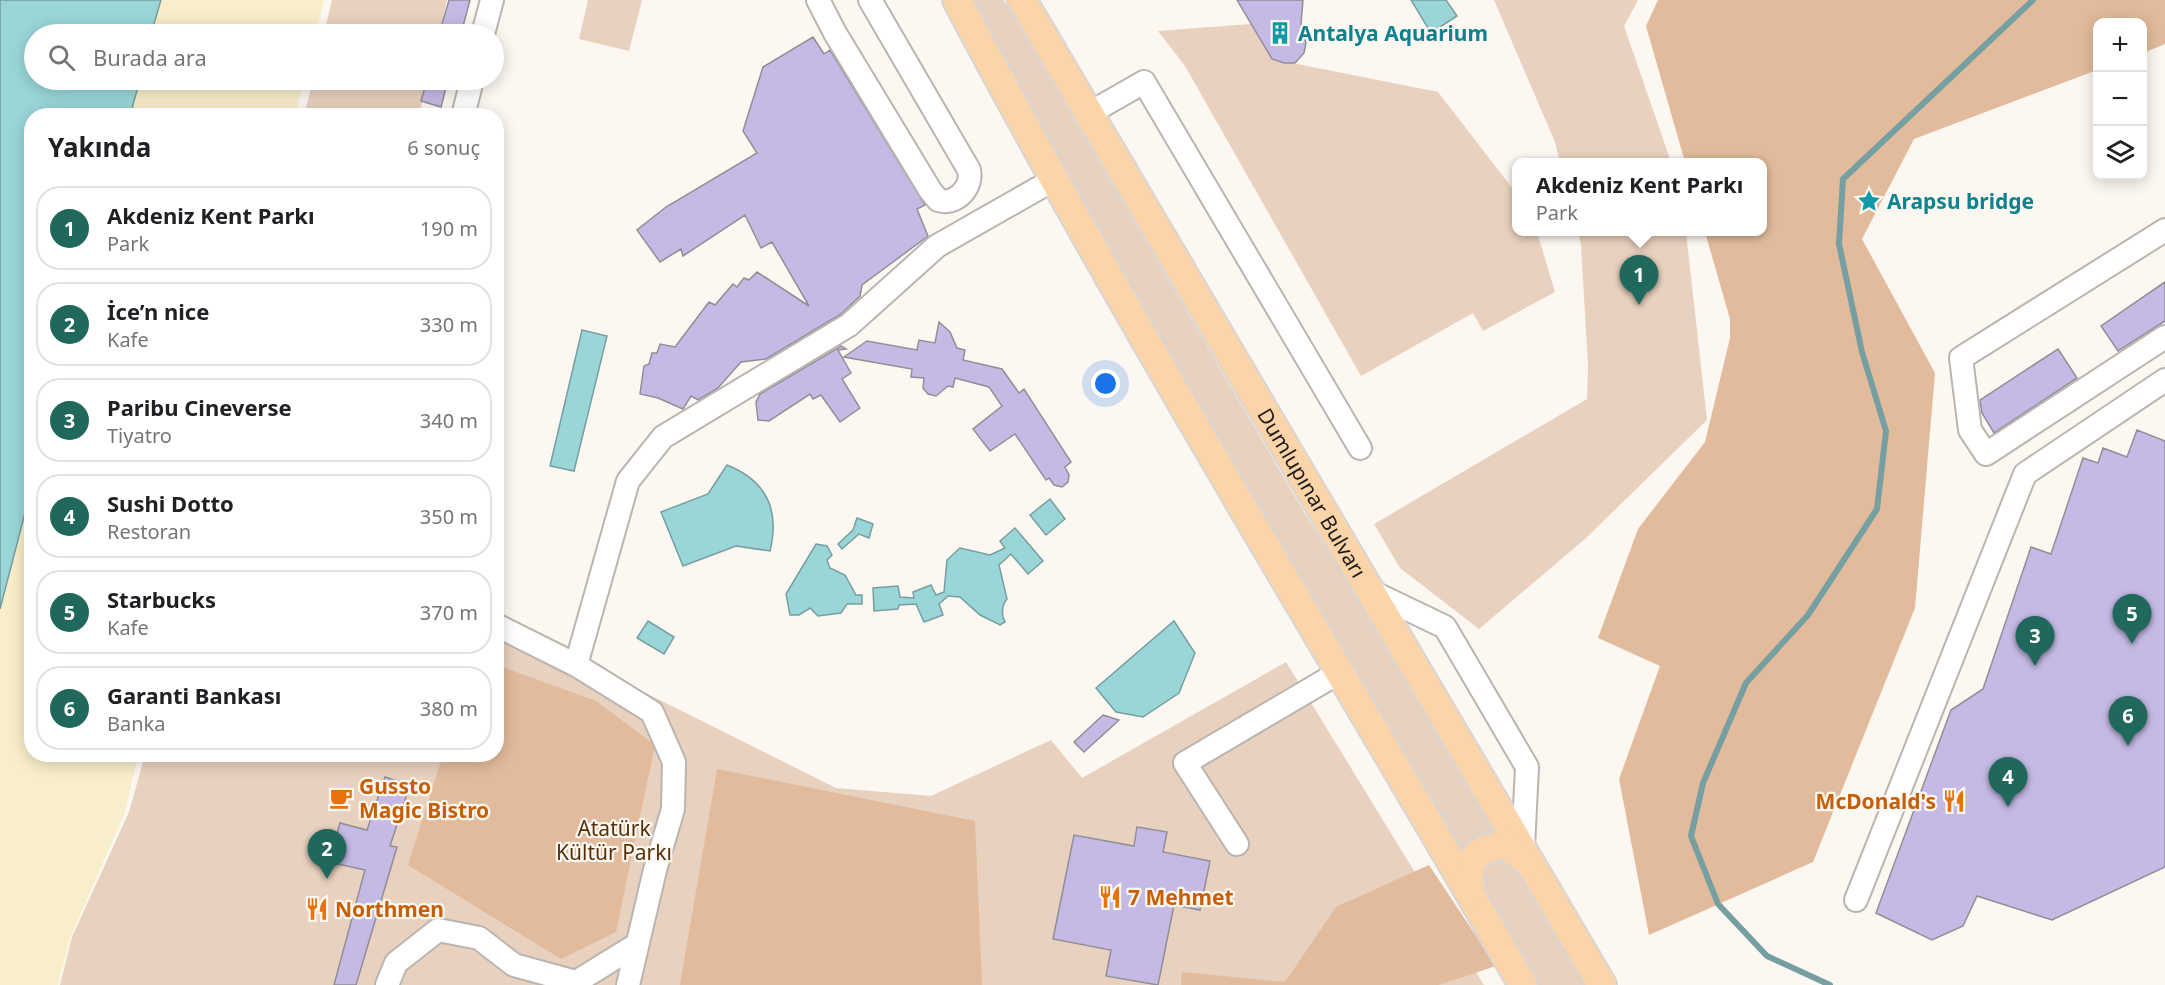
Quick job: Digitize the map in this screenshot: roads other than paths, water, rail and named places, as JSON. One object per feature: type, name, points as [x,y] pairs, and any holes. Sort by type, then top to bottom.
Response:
[{"type":"main road","points":[[957,0],[1053,180],[1338,673],[1470,892],[1523,985]]},
{"type":"main road","name":"Dumlupınar Bulvarı","points":[[1022,0],[1602,985]]},
{"type":"main road","points":[[1470,892],[1467,874],[1472,859],[1486,847],[1506,844],[1528,856]]},
{"type":"street","points":[[486,24],[492,0]]},
{"type":"street","points":[[818,0],[835,33],[930,190],[938,200],[952,200],[965,190],[970,182],[969,170],[870,0]]},
{"type":"street","points":[[1088,114],[1144,82],[1360,448]]},
{"type":"street","points":[[465,108],[470,90]]},
{"type":"street","points":[[576,665],[628,482],[663,437],[849,325],[938,246],[1053,180]]},
{"type":"street","points":[[2165,230],[1961,358],[1970,430],[1986,454],[2165,338]]},
{"type":"street","points":[[1856,900],[2025,474],[2165,380]]},
{"type":"street","points":[[1370,591],[1444,627],[1450,637],[1527,767],[1528,856]]},
{"type":"street","points":[[504,629],[576,665],[652,711],[674,762],[673,809],[636,945],[628,985]]},
{"type":"street","points":[[1237,844],[1185,763],[1338,673]]},
{"type":"street","points":[[387,985],[396,963],[438,930],[480,938],[514,965],[579,984],[636,945]]},
{"type":"water","points":[[0,0],[161,0],[154,24],[24,24],[24,90],[137,90],[132,108],[24,108],[24,517],[0,609]]},
{"type":"water","points":[[1411,0],[1446,0],[1457,16],[1431,33]]},
{"type":"water","points":[[582,330],[607,336],[574,471],[550,466]]},
{"type":"water","points":[[727,465],[752,479],[767,499],[773,523],[770,551],[736,546],[683,566],[661,512],[708,494]]},
{"type":"water","points":[[1050,499],[1065,519],[1046,535],[1030,515]]},
{"type":"water","points":[[857,518],[873,524],[869,538],[859,534],[842,549],[838,544],[853,530]]},
{"type":"water","points":[[1015,528],[1043,561],[1028,574],[1011,554],[999,565],[1007,599],[1003,610],[1005,622],[1000,625],[980,615],[960,597],[948,596],[939,604],[943,615],[924,622],[916,604],[899,605],[898,609],[874,611],[873,588],[898,586],[900,597],[914,598],[913,592],[931,585],[936,595],[944,592],[947,560],[960,548],[990,555],[1005,548],[1000,541]]},
{"type":"water","points":[[816,544],[827,546],[832,555],[827,560],[830,568],[845,575],[856,595],[862,595],[862,604],[847,604],[841,613],[818,616],[810,608],[799,615],[790,615],[786,594]]},
{"type":"water","points":[[648,621],[674,637],[664,654],[637,638]]},
{"type":"water","points":[[1174,621],[1195,653],[1179,693],[1143,717],[1116,712],[1096,688]]},
{"type":"waterway","points":[[1830,985],[1767,956],[1718,904],[1691,836],[1703,783],[1746,683],[1808,615],[1877,509],[1886,431],[1862,352],[1839,244],[1843,179],[2033,0]]},
{"type":"place","name":"Antalya Aquarium","points":[[1280,33]]},
{"type":"place","name":"Arapsu bridge","points":[[1869,201]]},
{"type":"place","name":"Akdeniz Kent Parkı","points":[[1639,305]]},
{"type":"place","name":"Starbucks","points":[[2132,644]]},
{"type":"place","name":"Paribu Cineverse","points":[[2035,666]]},
{"type":"place","name":"Garanti Bankası","points":[[2128,746]]},
{"type":"place","name":"Gussto Magic Bistro","points":[[341,798]]},
{"type":"place","name":"McDonald's","points":[[1954,801]]},
{"type":"place","name":"Sushi Dotto","points":[[2008,807]]},
{"type":"place","name":"İce’n nice","points":[[327,879]]},
{"type":"place","name":"7 Mehmet","points":[[1110,897]]},
{"type":"place","name":"Northmen","points":[[317,909]]},
{"type":"park label","name":"Atatürk Kültür Parkı","points":[[614,840]]}]
